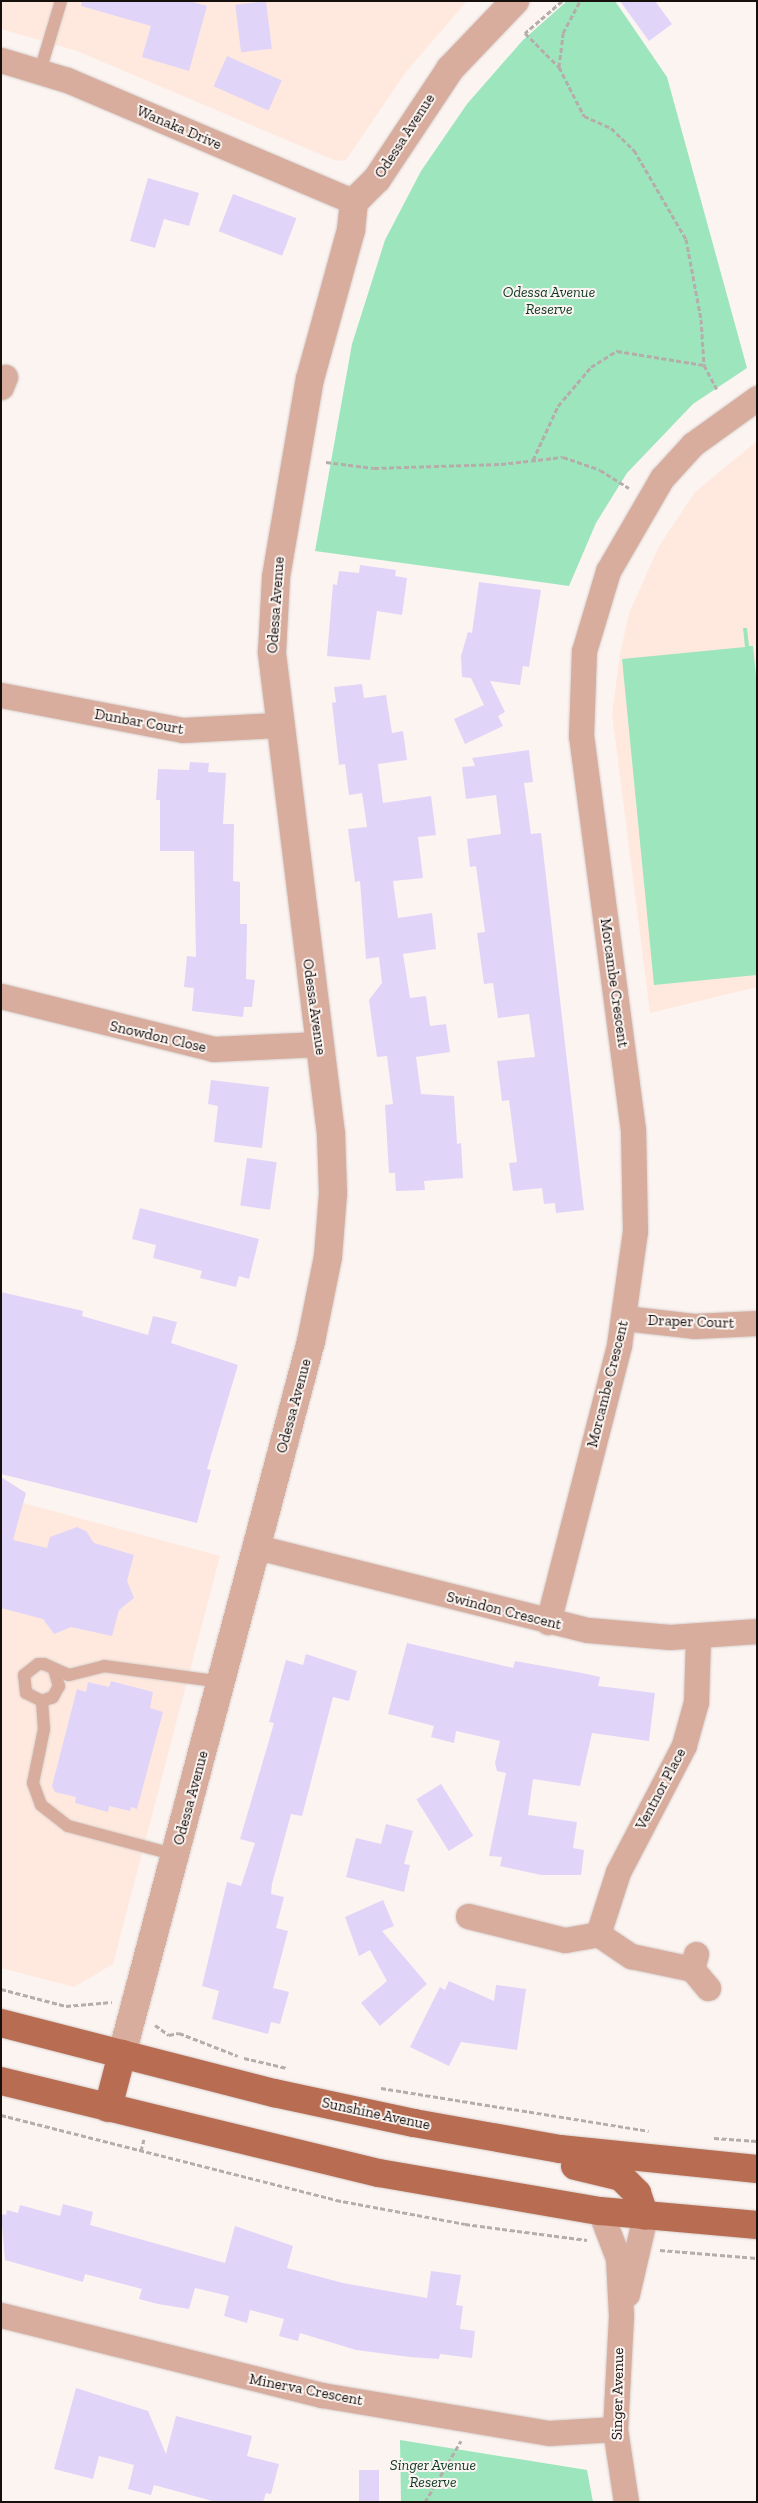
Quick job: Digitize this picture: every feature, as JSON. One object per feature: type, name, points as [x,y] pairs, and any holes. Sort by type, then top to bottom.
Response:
[{"type":"main road","name":"Sunshine Avenue","points":[[1,2023],[122,2054],[414,2123],[560,2149],[757,2169]]},
{"type":"main road","points":[[108,2108],[122,2054]]},
{"type":"main road","points":[[1,2081],[379,2173],[600,2210],[645,2216],[757,2225]]},
{"type":"main road","points":[[414,2123],[506,2154],[621,2177],[637,2193],[645,2216]]},
{"type":"street","name":"Odessa Avenue","points":[[122,2054],[257,1547],[328,1257],[333,1166],[277,724],[272,652],[276,577],[312,370],[351,230],[354,202],[377,179],[450,70],[515,1]]},
{"type":"street","name":"Wanaka Drive","points":[[1,60],[40,71],[354,202]]},
{"type":"street","name":"Morcambe Crescent","points":[[548,1622],[624,1318],[635,1231],[635,1156],[579,702],[584,651],[595,604],[614,560],[649,500],[687,450],[757,398]]},
{"type":"street","name":"Dunbar Court","points":[[1,695],[183,730],[277,724]]},
{"type":"street","name":"Snowdon Close","points":[[1,996],[213,1049],[319,1044]]},
{"type":"street","name":"Draper Court","points":[[624,1318],[694,1326],[757,1323]]},
{"type":"street","name":"Swindon Crescent","points":[[257,1547],[548,1622],[613,1634],[698,1637],[757,1631]]},
{"type":"street","name":"Ventnor Place","points":[[598,1934],[618,1872],[684,1745],[696,1702],[698,1637]]},
{"type":"street","points":[[468,1916],[565,1940],[598,1934],[631,1956],[694,1961],[708,1988]]},
{"type":"street","name":"Singer Avenue","points":[[600,2210],[618,2258],[621,2316],[616,2429],[626,2502]]},
{"type":"street","name":"Singer Avenue","points":[[621,2316],[645,2216]]},
{"type":"street","name":"Minerva Crescent","points":[[1,2315],[260,2382],[473,2421],[571,2434],[616,2429]]},
{"type":"lane","points":[[40,71],[60,1]]},
{"type":"lane","points":[[42,1701],[26,1693],[24,1675],[38,1664],[69,1675],[115,1667],[222,1682]]},
{"type":"lane","points":[[42,1701],[57,1692],[60,1680],[54,1669]]},
{"type":"lane","points":[[42,1701],[44,1729],[33,1783],[41,1806],[68,1826],[176,1855]]},
{"type":"path","points":[[562,1],[525,33],[559,67],[584,116],[611,128],[634,150],[686,239],[704,365],[718,389]]},
{"type":"path","points":[[559,67],[563,33],[580,1]]},
{"type":"path","points":[[533,460],[558,406],[591,367],[617,351],[704,365]]},
{"type":"path","points":[[326,462],[374,468],[533,460],[580,461],[649,500]]},
{"type":"path","points":[[1,1989],[66,2006],[107,1999]]},
{"type":"path","points":[[154,2024],[169,2035],[179,2033],[211,2048],[292,2070]]},
{"type":"path","points":[[374,2087],[653,2131]]},
{"type":"path","points":[[702,2136],[757,2141]]},
{"type":"path","points":[[424,2502],[473,2421]]},
{"type":"shaded area","points":[[1,1],[467,1],[406,72],[346,160],[336,161],[77,51],[1,29]]},
{"type":"shaded area","points":[[757,441],[757,987],[650,1013],[612,714],[620,654],[629,613],[659,546],[695,492]]},
{"type":"shaded area","points":[[1,1497],[220,1556],[113,1964],[74,1987],[1,1968]]},
{"type":"green space","name":"Odessa Avenue Reserve","points":[[567,1],[615,1],[667,77],[747,368],[693,404],[627,473],[596,523],[569,586],[315,551],[352,344],[385,240],[421,171],[467,104],[523,40]]},
{"type":"green space","points":[[743,628],[747,628],[749,646],[753,646],[757,686],[757,975],[654,985],[622,659],[745,647]]},
{"type":"green space","name":"Singer Avenue Reserve","points":[[400,2440],[587,2470],[593,2502],[401,2502]]},
{"type":"building","points":[[82,1],[190,1],[207,6],[189,71],[142,57],[151,26],[81,6]]},
{"type":"building","points":[[266,1],[272,49],[241,52],[235,5]]},
{"type":"building","points":[[620,1],[655,1],[672,24],[649,41]]},
{"type":"building","points":[[227,56],[282,80],[268,111],[214,86]]},
{"type":"building","points":[[148,178],[199,193],[189,226],[164,219],[155,248],[130,241]]},
{"type":"building","points":[[233,194],[296,218],[282,256],[219,231]]},
{"type":"building","points":[[360,565],[396,570],[395,576],[407,578],[402,615],[377,611],[370,660],[327,656],[333,584],[337,585],[339,571],[359,573]]},
{"type":"building","points":[[479,582],[541,590],[529,667],[523,666],[520,685],[490,681],[505,712],[498,716],[503,726],[465,744],[454,719],[484,705],[471,678],[462,677],[461,656],[468,632],[472,633]]},
{"type":"building","points":[[362,684],[364,698],[386,695],[392,733],[403,731],[407,760],[378,764],[383,803],[431,796],[436,835],[418,837],[423,878],[393,881],[398,918],[432,913],[436,949],[403,954],[410,998],[426,996],[430,1026],[446,1024],[450,1052],[416,1057],[421,1094],[454,1096],[457,1144],[461,1143],[463,1178],[424,1181],[425,1190],[396,1191],[395,1173],[389,1173],[385,1105],[393,1104],[387,1056],[377,1057],[369,1000],[382,983],[379,957],[366,959],[360,881],[355,882],[348,829],[367,827],[362,793],[349,795],[345,764],[339,765],[332,703],[336,702],[334,687]]},
{"type":"building","points":[[529,750],[533,782],[524,783],[531,834],[541,833],[584,1210],[556,1213],[555,1203],[544,1204],[542,1188],[513,1191],[509,1163],[517,1162],[509,1100],[502,1101],[497,1061],[535,1057],[529,1014],[498,1018],[493,983],[484,984],[477,933],[485,932],[476,866],[470,867],[467,839],[501,834],[496,795],[466,799],[462,767],[475,766],[472,758]]},
{"type":"building","points":[[190,762],[209,763],[208,772],[226,773],[223,824],[234,824],[233,881],[240,882],[240,924],[247,924],[246,979],[255,980],[252,1007],[244,1007],[243,1017],[192,1011],[194,988],[184,987],[187,956],[196,957],[194,851],[160,851],[160,800],[156,800],[158,769],[189,770]]},
{"type":"building","points":[[211,1080],[269,1087],[262,1148],[214,1142],[218,1106],[208,1104]]},
{"type":"building","points":[[247,1158],[277,1162],[270,1210],[240,1206]]},
{"type":"building","points":[[140,1208],[259,1239],[249,1279],[239,1276],[236,1287],[200,1278],[202,1271],[153,1258],[156,1245],[132,1239]]},
{"type":"building","points":[[1,1292],[83,1311],[82,1316],[148,1335],[153,1316],[177,1322],[171,1343],[238,1365],[207,1469],[211,1470],[197,1523],[1,1474]]},
{"type":"building","points":[[1,1477],[26,1493],[13,1540],[47,1548],[50,1537],[77,1527],[86,1531],[94,1543],[134,1555],[127,1581],[134,1598],[119,1610],[112,1636],[71,1627],[54,1634],[43,1619],[1,1608]]},
{"type":"building","points":[[407,1643],[513,1668],[515,1661],[582,1673],[600,1677],[598,1686],[655,1693],[649,1741],[592,1733],[580,1786],[533,1779],[528,1815],[577,1822],[573,1848],[584,1850],[581,1875],[541,1875],[500,1866],[502,1857],[489,1856],[506,1773],[497,1771],[495,1763],[500,1741],[456,1731],[454,1743],[431,1737],[434,1726],[388,1714]]},
{"type":"building","points":[[306,1654],[357,1671],[349,1701],[333,1697],[302,1816],[291,1814],[272,1884],[271,1894],[284,1897],[276,1928],[288,1931],[273,1988],[289,1992],[280,2024],[271,2022],[268,2034],[212,2019],[219,1991],[202,1986],[227,1882],[241,1886],[255,1843],[240,1839],[274,1723],[269,1722],[286,1660],[303,1665]]},
{"type":"building","points":[[111,1681],[153,1692],[150,1708],[163,1712],[137,1809],[131,1807],[130,1811],[109,1806],[108,1812],[75,1803],[76,1797],[55,1792],[52,1786],[77,1689],[86,1692],[88,1682],[109,1687]]},
{"type":"building","points":[[441,1784],[473,1836],[449,1851],[416,1799]]},
{"type":"building","points":[[386,1824],[413,1831],[404,1864],[410,1865],[404,1892],[346,1877],[356,1838],[381,1844]]},
{"type":"building","points":[[383,1900],[394,1926],[382,1931],[427,1984],[380,2026],[361,2003],[387,1981],[370,1950],[359,1956],[345,1917]]},
{"type":"building","points":[[449,1981],[494,2001],[496,1985],[526,1989],[517,2050],[461,2042],[449,2066],[410,2047],[440,1987],[445,1990]]},
{"type":"building","points":[[63,2204],[93,2212],[90,2225],[225,2263],[235,2226],[293,2246],[287,2268],[343,2283],[427,2298],[431,2271],[461,2275],[456,2305],[463,2306],[460,2329],[475,2331],[472,2358],[440,2354],[439,2359],[410,2357],[356,2350],[300,2333],[298,2341],[279,2336],[284,2319],[250,2310],[247,2323],[224,2316],[229,2296],[195,2288],[189,2309],[139,2299],[142,2289],[85,2274],[83,2282],[5,2260],[1,2214],[6,2215],[7,2210],[18,2213],[20,2205],[60,2216]]},
{"type":"building","points":[[76,2388],[148,2411],[166,2454],[176,2416],[252,2436],[247,2456],[279,2464],[271,2494],[266,2493],[263,2502],[216,2502],[154,2485],[151,2495],[128,2489],[134,2465],[99,2456],[93,2479],[54,2469]]},
{"type":"building","points":[[359,2470],[379,2470],[379,2502],[359,2502]]}]
